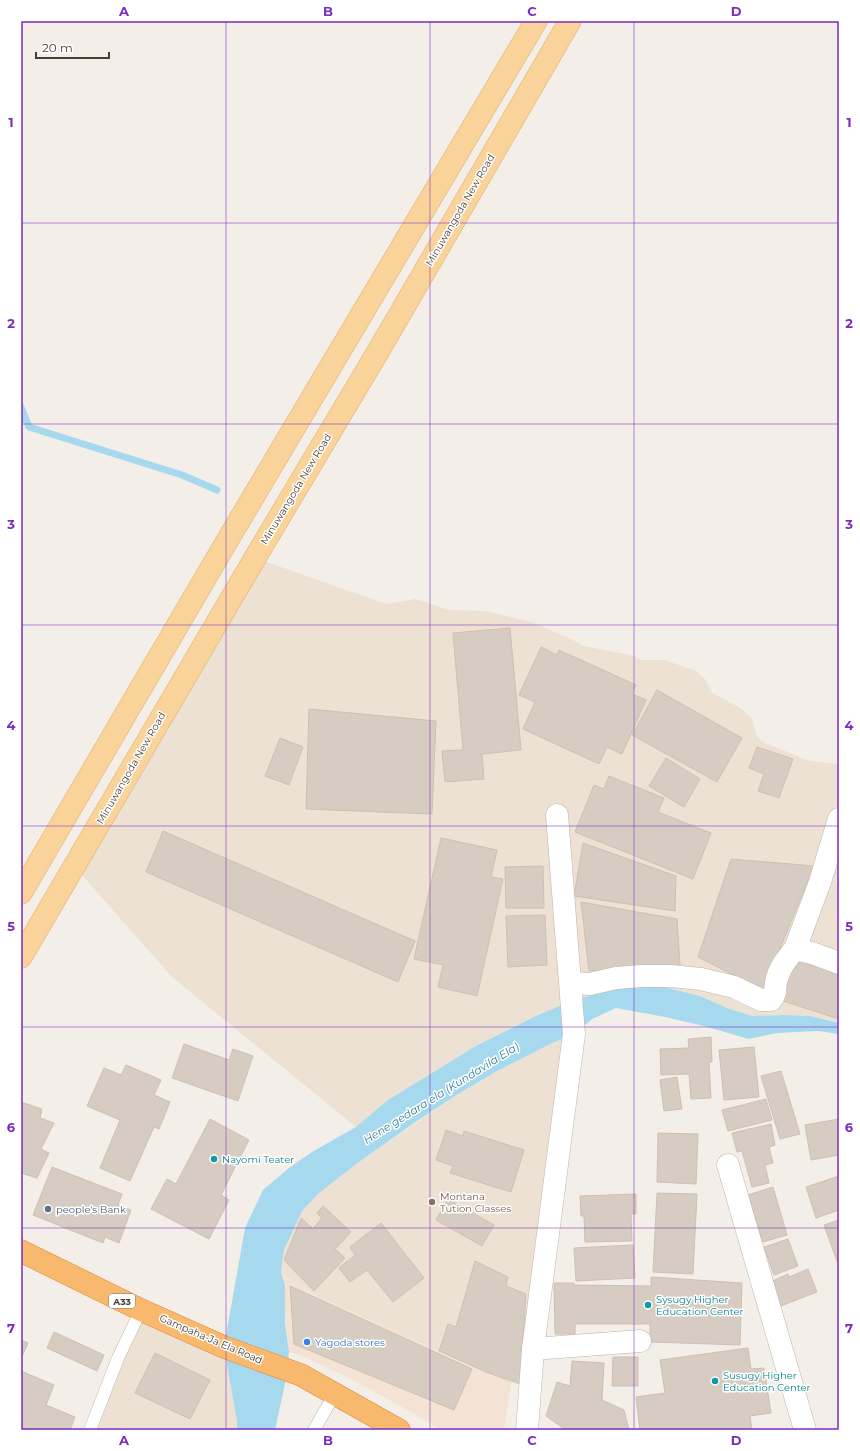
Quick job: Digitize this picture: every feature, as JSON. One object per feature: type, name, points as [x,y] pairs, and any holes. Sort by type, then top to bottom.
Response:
[{"type":"highway","name":"Gampaha-Ja Ela Road","points":[[21,1251],[141,1310],[224,1347],[302,1375],[334,1395],[399,1430]]},
{"type":"main road","points":[[21,893],[227,540],[536,21]]},
{"type":"main road","name":"Minuwangoda New Road","points":[[21,957],[379,350],[570,21]]},
{"type":"street","points":[[526,1430],[533,1349],[574,1034],[558,815]]},
{"type":"street","points":[[571,991],[590,984],[616,978],[671,976],[701,979],[734,987],[761,1000],[771,1000],[775,995],[776,982],[782,964],[795,949],[820,882],[839,819]]},
{"type":"street","points":[[795,949],[812,953],[839,963]]},
{"type":"street","points":[[728,1165],[805,1430]]},
{"type":"street","points":[[533,1349],[640,1341]]},
{"type":"lane","points":[[90,1430],[118,1358],[141,1310]]},
{"type":"lane","points":[[314,1430],[334,1395]]},
{"type":"shaded area","points":[[255,558],[386,604],[416,599],[449,610],[485,611],[531,622],[584,646],[635,656],[641,660],[665,660],[696,671],[705,679],[712,693],[742,709],[752,719],[756,735],[762,742],[810,761],[839,764],[839,1023],[810,1016],[752,1016],[727,1008],[700,996],[664,987],[581,999],[538,1015],[476,1046],[388,1100],[356,1127],[172,977],[74,866]]},
{"type":"shaded area","name":"Montana Tution Classes","points":[[573,1035],[533,1349],[511,1384],[315,1295],[281,1272],[284,1250],[302,1211],[319,1193],[359,1162],[458,1094],[497,1071],[552,1043]]},
{"type":"shaded area","points":[[281,1272],[315,1295],[511,1384],[504,1430],[440,1430],[420,1417],[349,1378],[302,1356],[289,1352]]},
{"type":"shaded area","points":[[141,1310],[224,1347],[237,1421],[237,1430],[90,1430]]},
{"type":"water","name":"Hene gedara ela (Kundavila Ela)","points":[[635,984],[664,987],[700,996],[727,1008],[752,1016],[810,1016],[839,1023],[839,1034],[818,1031],[777,1033],[748,1039],[708,1027],[616,1008],[592,1019],[573,1035],[552,1043],[497,1071],[458,1094],[359,1162],[319,1193],[302,1211],[284,1250],[281,1272],[285,1285],[285,1323],[289,1352],[286,1379],[275,1430],[237,1430],[237,1421],[224,1347],[245,1228],[263,1190],[289,1168],[312,1152],[356,1127],[388,1100],[476,1046],[538,1015],[560,1006],[606,990]]},
{"type":"building","points":[[510,628],[521,750],[482,754],[484,779],[445,782],[442,751],[463,750],[453,633]]},
{"type":"building","points":[[541,647],[557,655],[559,650],[636,685],[632,694],[646,700],[622,754],[607,747],[599,764],[523,729],[535,702],[519,695]]},
{"type":"building","points":[[657,690],[742,738],[717,782],[632,735]]},
{"type":"building","points":[[309,709],[436,721],[432,814],[306,809]]},
{"type":"building","points":[[280,738],[303,747],[289,785],[265,776]]},
{"type":"building","points":[[757,747],[793,759],[779,798],[758,791],[764,774],[749,768]]},
{"type":"building","points":[[666,758],[700,779],[684,807],[649,786]]},
{"type":"building","points":[[609,776],[664,798],[658,812],[711,833],[693,879],[575,832],[594,785],[604,789]]},
{"type":"building","points":[[163,831],[415,941],[398,982],[146,872]]},
{"type":"building","points":[[441,838],[497,850],[491,877],[503,879],[477,996],[438,987],[443,965],[414,959]]},
{"type":"building","points":[[583,843],[676,876],[675,911],[574,896]]},
{"type":"building","points":[[731,859],[814,866],[763,990],[698,957]]},
{"type":"building","points":[[543,866],[544,908],[506,908],[505,867]]},
{"type":"building","points":[[581,902],[677,919],[680,965],[589,971]]},
{"type":"building","points":[[545,915],[547,965],[508,967],[506,916]]},
{"type":"building","points":[[795,954],[839,968],[839,1019],[780,1000]]},
{"type":"building","points":[[711,1037],[712,1062],[709,1062],[711,1098],[691,1099],[689,1074],[661,1075],[660,1049],[689,1048],[688,1039]]},
{"type":"building","points":[[184,1044],[229,1060],[233,1049],[253,1056],[238,1101],[172,1078]]},
{"type":"building","points":[[754,1047],[759,1097],[724,1100],[719,1050]]},
{"type":"building","points":[[126,1065],[161,1080],[154,1095],[170,1102],[159,1129],[154,1127],[130,1181],[100,1168],[120,1120],[87,1106],[104,1068],[121,1075]]},
{"type":"building","points":[[781,1071],[800,1134],[780,1139],[761,1076]]},
{"type":"building","points":[[677,1077],[682,1109],[664,1111],[660,1080]]},
{"type":"building","points":[[766,1099],[772,1120],[728,1131],[722,1110]]},
{"type":"building","points":[[21,1102],[42,1109],[40,1118],[54,1123],[41,1149],[49,1153],[37,1178],[21,1173]]},
{"type":"building","name":"Nayomi Teater","points":[[210,1119],[249,1140],[221,1195],[229,1200],[209,1239],[151,1209],[167,1179],[176,1184]]},
{"type":"building","points":[[839,1119],[839,1155],[811,1160],[805,1125]]},
{"type":"building","points":[[771,1124],[775,1145],[769,1147],[773,1163],[765,1165],[769,1183],[752,1187],[742,1151],[737,1152],[732,1133]]},
{"type":"building","points":[[446,1130],[463,1136],[464,1131],[524,1150],[511,1192],[450,1173],[453,1166],[436,1160]]},
{"type":"building","points":[[658,1133],[698,1134],[696,1184],[657,1182]]},
{"type":"building","points":[[52,1167],[122,1194],[118,1205],[131,1210],[119,1243],[105,1237],[103,1243],[33,1215]]},
{"type":"building","points":[[839,1176],[839,1210],[816,1218],[806,1187]]},
{"type":"building","points":[[773,1187],[787,1235],[763,1242],[748,1195]]},
{"type":"building","points":[[657,1193],[697,1194],[693,1274],[653,1272]]},
{"type":"building","points":[[636,1194],[636,1214],[631,1214],[632,1241],[585,1242],[584,1216],[581,1216],[580,1196]]},
{"type":"building","points":[[448,1199],[494,1225],[482,1246],[436,1220]]},
{"type":"building","points":[[323,1206],[351,1232],[335,1249],[345,1258],[314,1291],[284,1260],[301,1218],[313,1229],[322,1218],[317,1213]]},
{"type":"building","points":[[839,1220],[839,1267],[824,1225]]},
{"type":"building","points":[[381,1223],[424,1278],[393,1302],[367,1270],[350,1282],[339,1268],[355,1255],[350,1247]]},
{"type":"building","points":[[788,1239],[798,1266],[774,1275],[764,1247]]},
{"type":"building","points":[[633,1245],[635,1278],[576,1281],[574,1248]]},
{"type":"building","points":[[475,1261],[508,1277],[506,1286],[526,1294],[520,1384],[486,1372],[439,1351],[448,1324],[456,1327]]},
{"type":"building","points":[[808,1269],[817,1292],[778,1307],[768,1283],[788,1274],[789,1277]]},
{"type":"building","name":"Sysugy Higher Education Center","points":[[651,1277],[742,1283],[740,1345],[650,1342],[650,1324],[575,1324],[575,1334],[555,1334],[554,1283],[574,1283],[574,1285],[651,1286]]},
{"type":"building","points":[[290,1286],[472,1369],[454,1410],[294,1344]]},
{"type":"building","points":[[54,1332],[104,1355],[97,1371],[47,1348]]},
{"type":"building","points":[[21,1340],[28,1343],[21,1359]]},
{"type":"building","name":"Susugy Higher Education Center","points":[[748,1348],[751,1369],[764,1368],[771,1413],[750,1416],[752,1430],[640,1430],[636,1397],[665,1393],[660,1360]]},
{"type":"building","points":[[155,1353],[210,1380],[190,1419],[135,1393]]},
{"type":"building","points":[[613,1357],[638,1357],[638,1386],[612,1386]]},
{"type":"building","points":[[572,1361],[604,1363],[602,1400],[624,1410],[629,1430],[566,1430],[546,1416],[557,1382],[570,1386]]},
{"type":"building","points":[[21,1371],[54,1385],[46,1405],[75,1417],[70,1430],[21,1430]]},
{"type":"waterway","points":[[21,407],[29,427],[182,475],[217,490]]},
{"type":"place","name":"Nayomi Teater","points":[[214,1159]]},
{"type":"place","name":"Montana Tution Classes","points":[[432,1202]]},
{"type":"place","name":"people's Bank","points":[[48,1209]]},
{"type":"place","name":"Sysugy Higher Education Center","points":[[648,1305]]},
{"type":"place","name":"Yagoda stores","points":[[307,1342]]},
{"type":"place","name":"Susugy Higher Education Center","points":[[715,1381]]}]
